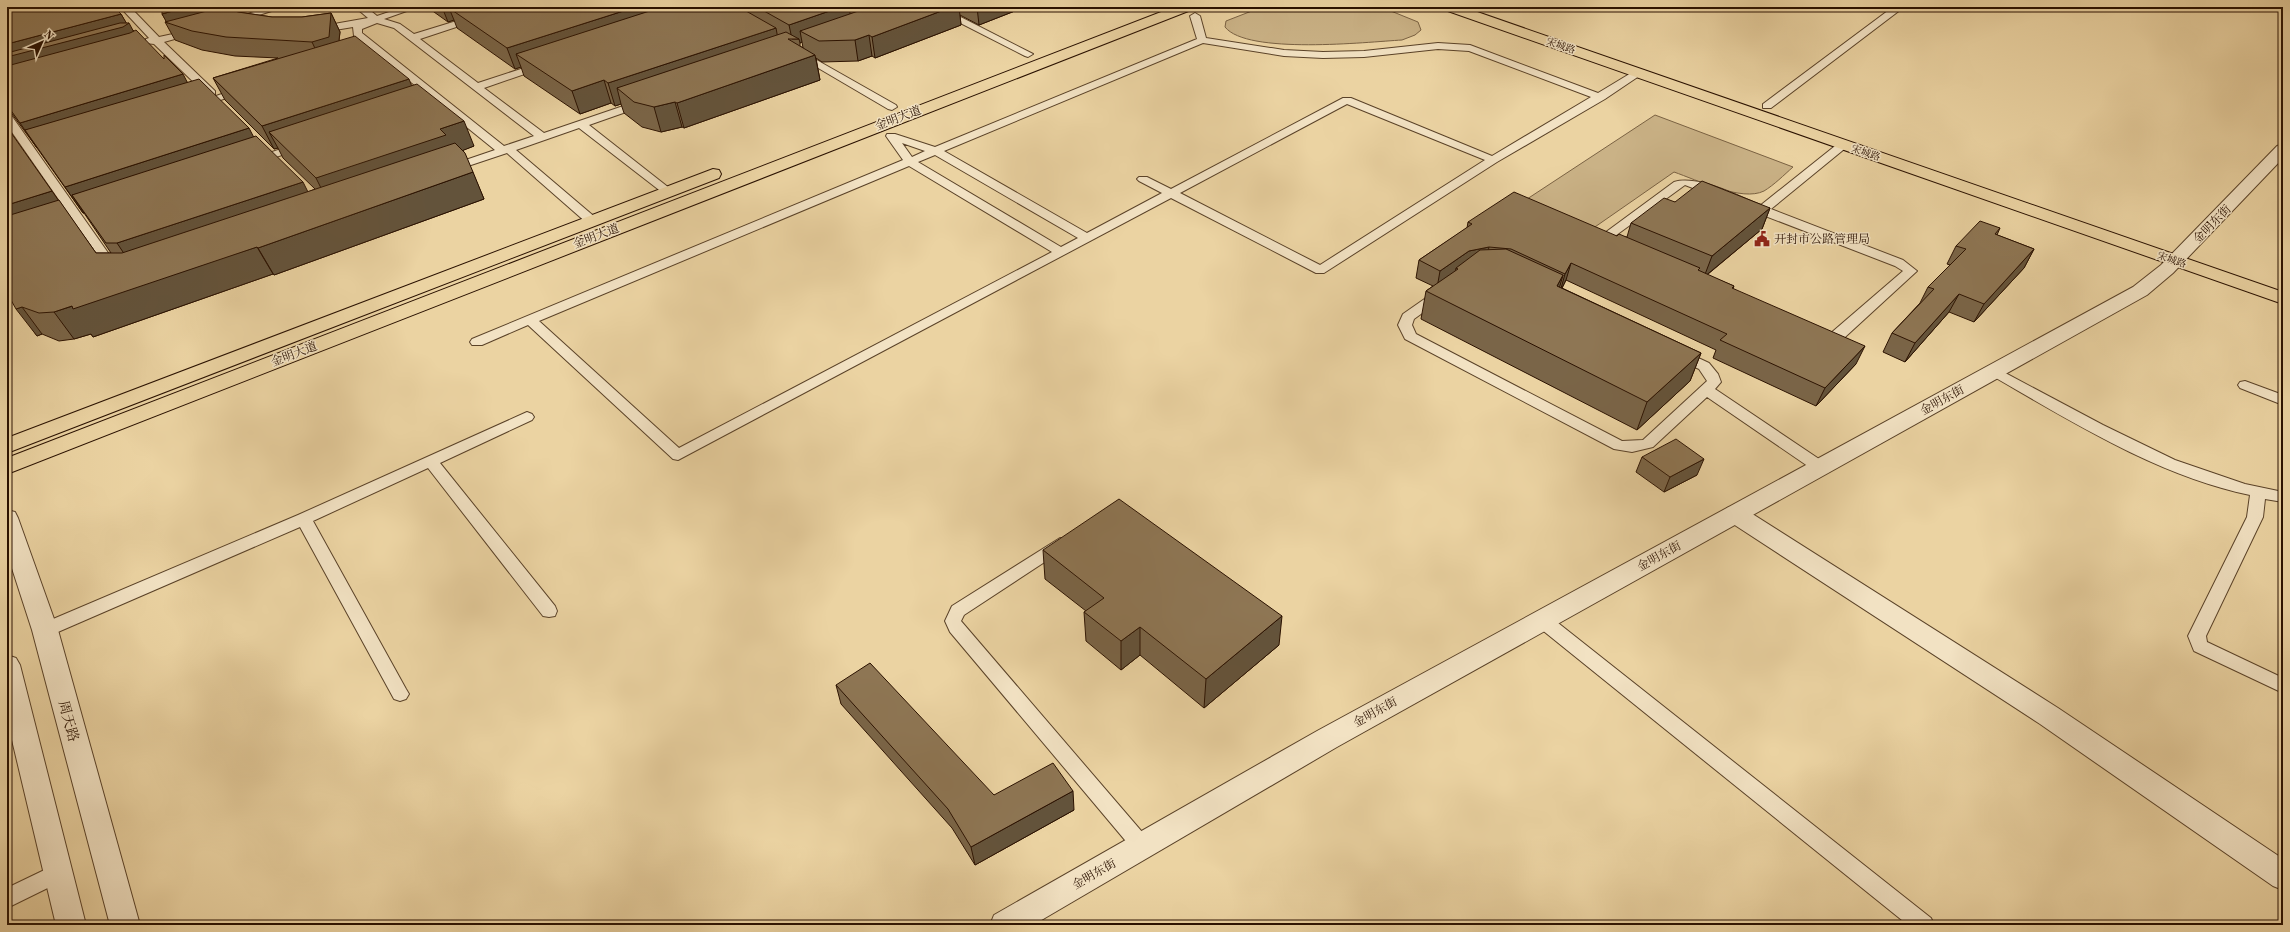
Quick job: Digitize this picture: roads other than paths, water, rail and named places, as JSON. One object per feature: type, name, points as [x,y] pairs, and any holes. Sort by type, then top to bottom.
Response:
[{"type":"main road","name":"金明大道","points":[[7,446],[1028,54],[1145,7]]},
{"type":"main road","name":"宋城路","points":[[1450,7],[1844,144],[2181,255],[2283,284]]},
{"type":"main road","name":"宋城路","points":[[1482,7],[1767,106],[2181,255],[2283,298]]},
{"type":"main road","name":"金明大道","points":[[7,466],[884,131],[1190,11]]},
{"type":"street","name":"金明东街","points":[[1005,925],[1334,735],[2140,291],[2181,255],[2283,149]]},
{"type":"street","points":[[1735,514],[2049,716],[2283,876]]},
{"type":"street","name":"周天路","points":[[7,518],[45,630],[124,925]]},
{"type":"street","points":[[7,665],[71,925]]},
{"type":"lane","points":[[126,7],[157,41],[226,108]]},
{"type":"lane","points":[[237,7],[242,17],[256,25]]},
{"type":"lane","points":[[221,23],[279,7]]},
{"type":"lane","points":[[360,7],[376,20],[397,26],[542,137]]},
{"type":"lane","points":[[413,7],[358,27],[357,34],[438,100],[506,150],[592,221]]},
{"type":"lane","points":[[412,38],[512,7]]},
{"type":"lane","points":[[934,7],[1028,54]]},
{"type":"lane","points":[[1767,106],[1898,7]]},
{"type":"lane","points":[[1190,11],[1202,40]]},
{"type":"lane","points":[[308,30],[349,26],[376,20]]},
{"type":"lane","points":[[138,41],[157,41],[200,29]]},
{"type":"lane","points":[[477,342],[1202,40],[1284,53],[1323,55],[1364,54],[1438,46],[1470,48],[1601,97]]},
{"type":"lane","points":[[146,50],[157,41]]},
{"type":"lane","points":[[808,45],[790,50],[892,106]]},
{"type":"lane","points":[[360,54],[375,49]]},
{"type":"lane","points":[[477,87],[552,62]]},
{"type":"lane","points":[[1143,179],[1320,270],[1493,160],[1601,97],[1640,72]]},
{"type":"lane","points":[[186,107],[254,86]]},
{"type":"lane","points":[[437,174],[654,99]]},
{"type":"lane","points":[[423,105],[438,100]]},
{"type":"lane","points":[[530,320],[678,455],[1347,100],[1493,160]]},
{"type":"lane","points":[[7,117],[37,153],[79,220],[119,276],[123,276]]},
{"type":"lane","points":[[581,124],[667,192]]},
{"type":"lane","points":[[884,131],[936,151],[1087,238]]},
{"type":"lane","points":[[884,131],[910,162],[1061,252]]},
{"type":"lane","points":[[243,165],[310,143]]},
{"type":"lane","points":[[1763,210],[1844,144]]},
{"type":"lane","points":[[262,145],[284,166]]},
{"type":"lane","points":[[1684,182],[1701,186],[1763,210],[1899,263],[1911,270],[1839,335],[1831,338],[1616,246],[1608,235],[1678,184],[1684,182]]},
{"type":"lane","points":[[65,224],[94,215]]},
{"type":"lane","points":[[1485,270],[1502,271],[1704,366],[1711,374],[1714,382],[1706,390],[1648,444],[1632,447],[1619,446],[1410,336],[1405,325],[1408,317],[1470,273],[1485,270]]},
{"type":"lane","points":[[1994,371],[2107,434],[2171,464],[2221,483],[2258,493],[2283,497]]},
{"type":"lane","points":[[2245,385],[2283,400]]},
{"type":"lane","points":[[1706,390],[1820,467]]},
{"type":"lane","points":[[45,630],[304,519],[528,417]]},
{"type":"lane","points":[[431,462],[549,612]]},
{"type":"lane","points":[[2258,493],[2255,517],[2197,636],[2200,646],[2283,686]]},
{"type":"lane","points":[[304,519],[400,694]]},
{"type":"lane","points":[[1071,537],[958,611],[953,621],[961,633],[1142,846]]},
{"type":"lane","points":[[1542,620],[1919,924]]},
{"type":"lane","points":[[7,898],[59,872]]},
{"type":"place","name":"开封市公路管理局","points":[[1762,239]]}]
